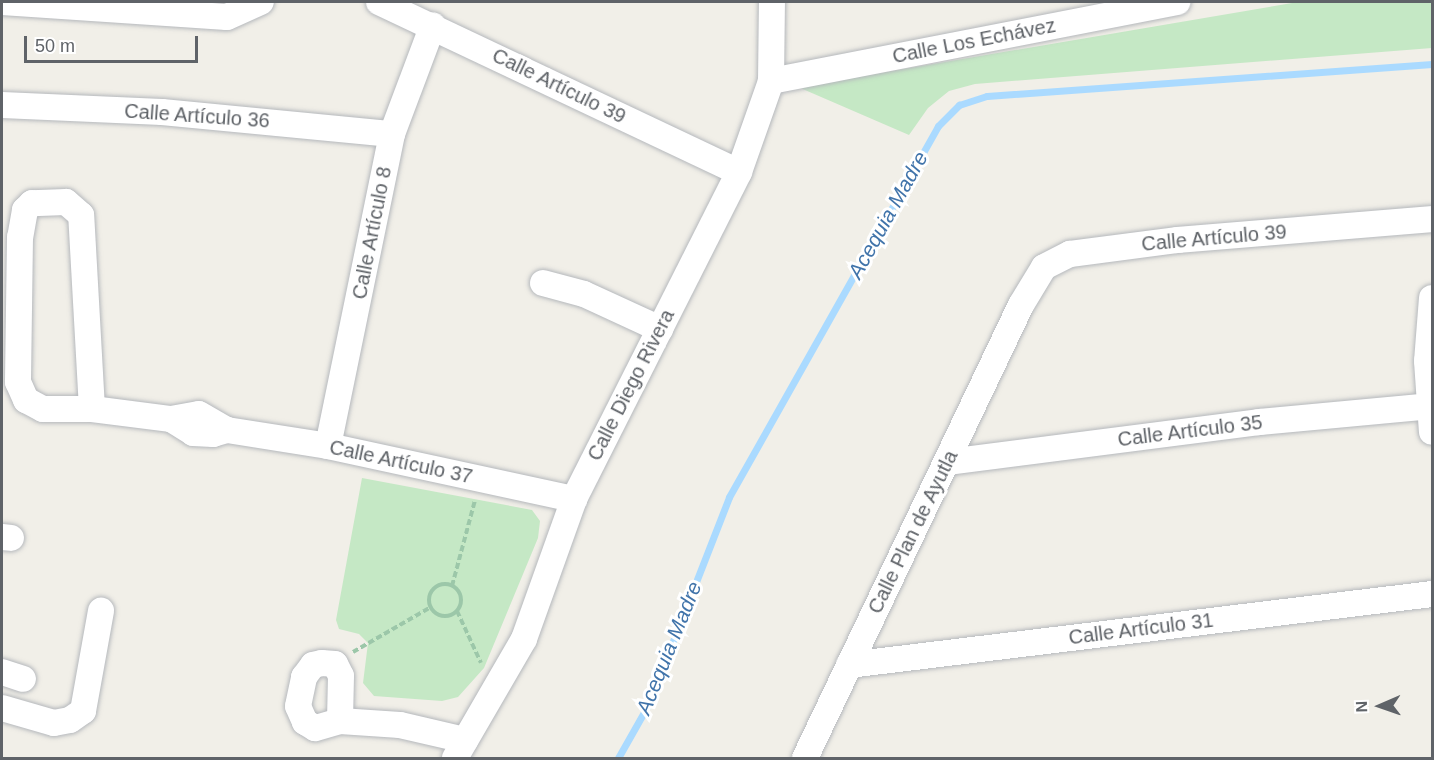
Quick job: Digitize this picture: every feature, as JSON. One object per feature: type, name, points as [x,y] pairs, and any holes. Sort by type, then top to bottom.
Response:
[{"type":"street","points":[[2,3],[227,17],[244,12],[261,2]]},
{"type":"street","name":"Calle Artículo 39","points":[[379,2],[433,25],[739,172]]},
{"type":"street","name":"Calle Diego Rivera","points":[[460,749],[524,639],[574,499],[739,172],[771,81],[772,2]]},
{"type":"street","name":"Calle Los Echávez","points":[[771,81],[1177,2]]},
{"type":"street","name":"Calle Artículo 8","points":[[328,446],[392,134],[433,25]]},
{"type":"street","name":"Calle Artículo 36","points":[[2,105],[162,112],[392,134]]},
{"type":"street","name":"Calle Artículo 37","points":[[92,409],[81,215],[73,204],[57,201],[32,203],[25,210],[20,237],[18,382],[26,400],[43,409],[92,409],[171,419],[193,433],[213,434],[227,430],[328,446],[574,499]]},
{"type":"street","name":"Calle Artículo 39","points":[[1021,305],[1044,267],[1070,254],[1178,240],[1432,219]]},
{"type":"street","points":[[543,283],[584,294],[660,329]]},
{"type":"street","points":[[1432,298],[1427,361],[1432,432]]},
{"type":"street","name":"Calle Plan de Ayutla","points":[[805,759],[1021,305]]},
{"type":"street","name":"Calle Artículo 35","points":[[948,462],[1259,422],[1431,406]]},
{"type":"street","name":"Calle Artículo 31","points":[[849,664],[1432,594]]},
{"type":"street","points":[[2,708],[54,723],[70,720],[83,711],[101,611]]},
{"type":"street","points":[[340,722],[341,676],[335,664],[313,666],[304,677],[298,706],[305,722],[315,728],[340,722],[400,725],[460,749]]},
{"type":"path","points":[[452,586],[480,479]]},
{"type":"path","points":[[431,607],[433,591],[441,585],[452,586],[460,596],[457,611],[484,668],[500,678]]},
{"type":"path","points":[[431,607],[445,616],[457,611]]},
{"type":"path","points":[[335,664],[431,607]]},
{"type":"green space","points":[[1298,2],[1432,2],[1432,48],[975,84],[949,91],[928,108],[909,135],[798,87]]},
{"type":"green space","points":[[362,478],[532,510],[540,521],[538,538],[484,668],[458,697],[442,701],[374,696],[363,683],[368,643],[359,634],[339,629],[336,620]]},
{"type":"waterway","name":"Acequia Madre","points":[[618,758],[648,705],[729,497],[938,126],[959,105],[987,96],[1432,64]]}]
